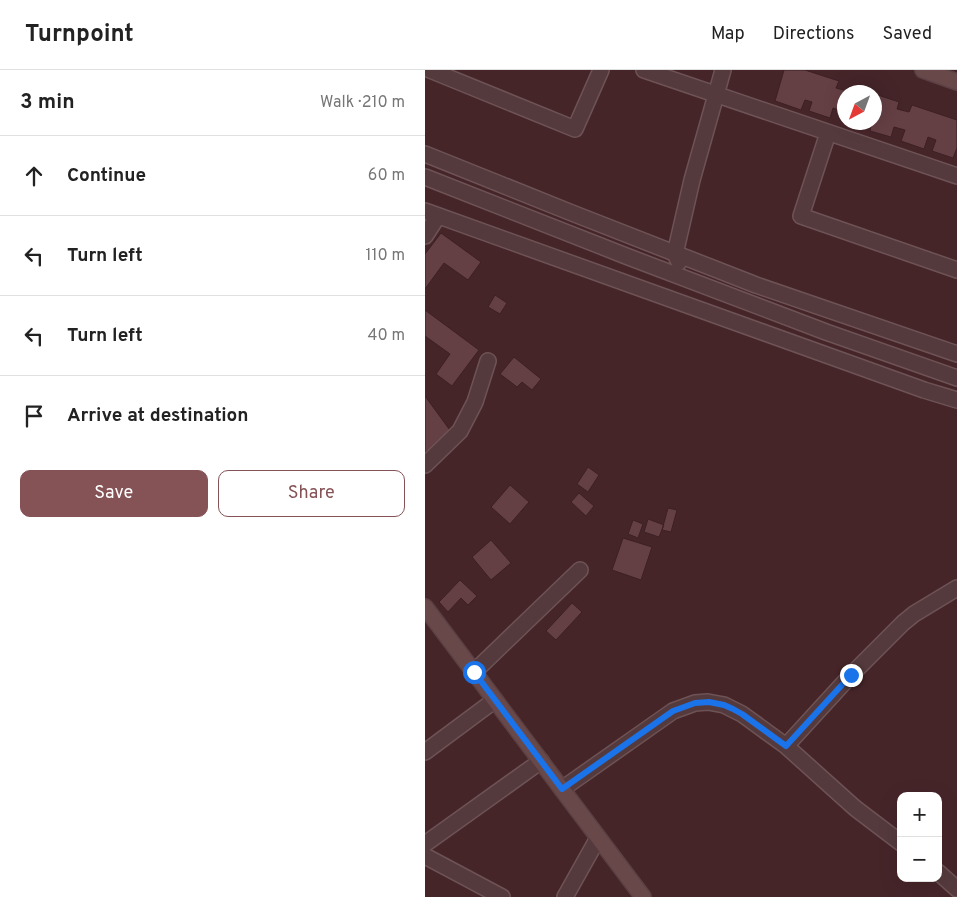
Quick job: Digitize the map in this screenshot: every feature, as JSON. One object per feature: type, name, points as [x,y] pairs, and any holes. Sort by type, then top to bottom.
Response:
[{"type":"main road","points":[[923,70],[957,82]]},
{"type":"main road","points":[[425,607],[643,897]]},
{"type":"street","points":[[430,70],[575,129],[601,70]]},
{"type":"street","points":[[644,70],[957,176]]},
{"type":"street","points":[[690,280],[675,254],[692,180],[723,70]]},
{"type":"street","points":[[828,133],[801,216],[957,270]]},
{"type":"street","points":[[425,154],[756,285],[957,354]]},
{"type":"street","points":[[425,177],[826,332],[957,378]]},
{"type":"street","points":[[425,236],[432,214],[914,387],[957,400]]},
{"type":"street","points":[[425,465],[460,431],[475,402],[488,361]]},
{"type":"street","points":[[474,672],[581,570]]},
{"type":"street","points":[[786,746],[851,675],[903,623],[914,614],[957,588]]},
{"type":"street","points":[[425,752],[495,700]]},
{"type":"street","points":[[562,789],[673,711],[695,703],[709,702],[724,705],[742,714],[786,746],[855,808],[897,840]]},
{"type":"street","points":[[425,844],[541,761]]},
{"type":"street","points":[[565,897],[599,838]]},
{"type":"street","points":[[425,856],[502,897]]},
{"type":"street","points":[[942,876],[957,889]]},
{"type":"building","points":[[784,70],[805,70],[839,81],[836,88],[837,109],[833,108],[830,118],[809,111],[812,102],[805,100],[801,110],[775,101]]},
{"type":"building","points":[[882,96],[899,102],[897,109],[909,112],[912,105],[957,120],[957,148],[953,158],[932,151],[936,140],[928,137],[924,149],[901,141],[905,130],[894,127],[891,137],[870,131],[882,130]]},
{"type":"building","points":[[441,233],[481,262],[468,280],[444,263],[425,289],[425,254]]},
{"type":"building","points":[[495,295],[507,303],[500,314],[488,307]]},
{"type":"building","points":[[425,310],[479,350],[452,386],[436,374],[450,354],[425,336]]},
{"type":"building","points":[[514,357],[541,379],[532,390],[522,382],[517,387],[500,374]]},
{"type":"building","points":[[425,396],[452,433],[425,453]]},
{"type":"building","points":[[588,467],[599,475],[588,492],[577,484]]},
{"type":"building","points":[[510,485],[529,502],[510,524],[491,507]]},
{"type":"building","points":[[579,493],[594,506],[586,516],[571,502]]},
{"type":"building","points":[[668,508],[677,510],[671,532],[662,530]]},
{"type":"building","points":[[648,519],[664,525],[659,537],[644,532]]},
{"type":"building","points":[[633,520],[643,524],[638,538],[628,534]]},
{"type":"building","points":[[623,538],[652,547],[641,580],[612,570]]},
{"type":"building","points":[[491,540],[511,563],[491,580],[472,557]]},
{"type":"building","points":[[460,580],[477,596],[468,605],[461,598],[448,612],[439,602]]},
{"type":"building","points":[[572,603],[582,612],[556,640],[546,631]]},
{"type":"route","points":[[474,672],[562,789],[673,711],[700,702],[724,705],[733,709],[786,746],[851,675]]}]
